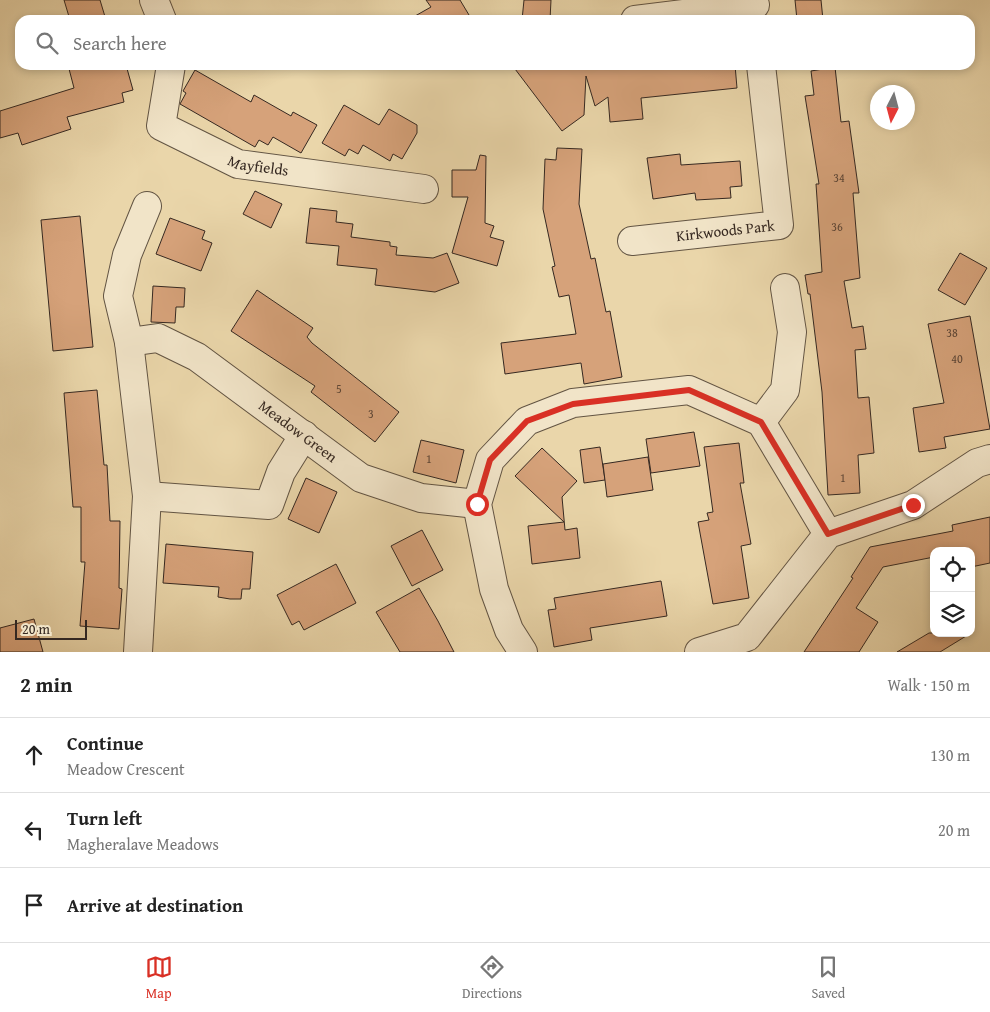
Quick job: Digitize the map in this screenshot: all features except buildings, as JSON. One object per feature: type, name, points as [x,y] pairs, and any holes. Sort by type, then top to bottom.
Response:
[{"type":"street","points":[[154,0],[160,15]]},
{"type":"street","points":[[685,15],[755,8]]},
{"type":"street","name":"Mayfields","points":[[170,70],[161,126],[238,164],[424,189]]},
{"type":"street","name":"Kirkwoods Park","points":[[632,241],[778,225],[762,70]]},
{"type":"street","points":[[136,212],[118,296],[129,342],[147,496],[138,652]]},
{"type":"street","points":[[761,422],[785,390],[792,332],[785,288]]},
{"type":"street","name":"Meadow Green","points":[[129,342],[158,338],[197,357],[361,478],[421,498],[477,504]]},
{"type":"street","points":[[523,652],[509,630],[494,589],[477,504],[490,460],[527,421],[573,404],[689,390],[761,422],[828,534]]},
{"type":"street","points":[[147,496],[269,505],[281,472],[304,435]]},
{"type":"street","points":[[699,652],[750,645],[828,534],[913,505],[977,463],[990,459]]},
{"type":"route","points":[[477,504],[490,460],[527,421],[573,404],[689,390],[761,422],[828,534],[913,505]]}]
